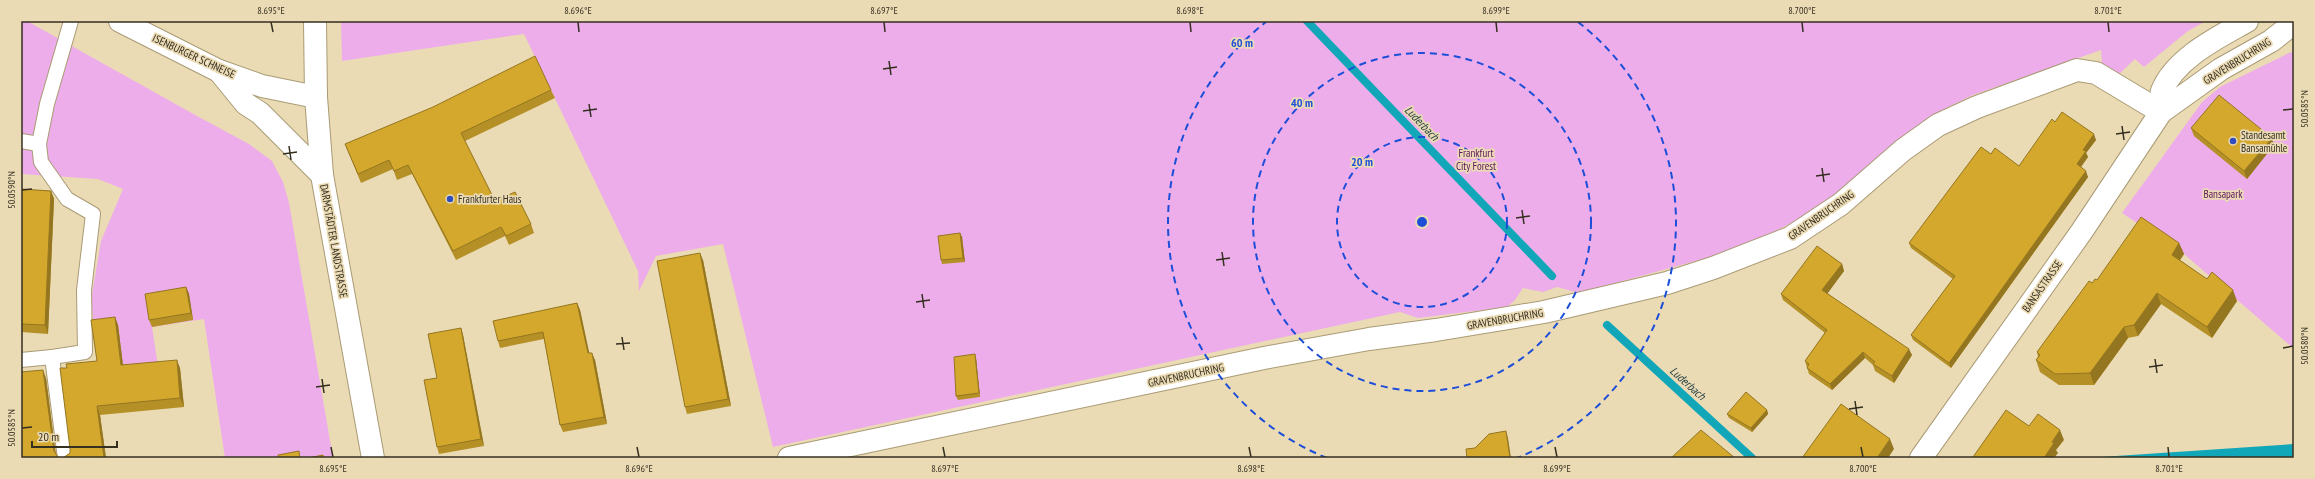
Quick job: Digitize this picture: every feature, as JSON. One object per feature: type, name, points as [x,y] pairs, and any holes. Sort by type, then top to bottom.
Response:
[{"type":"street","name":"ISENBURGER SCHNEISE","points":[[120,21],[217,70],[262,86],[316,97]]},
{"type":"street","name":"DARMSTÄDTER LANDSTRASSE","points":[[315,21],[316,97],[322,175],[373,458]]},
{"type":"street","points":[[2160,112],[2162,92],[2170,77],[2195,53],[2208,43],[2247,21]]},
{"type":"street","name":"GRAVENBRUCHRING","points":[[789,458],[1264,358],[1369,338],[1544,312],[1667,283],[1735,260],[1790,238],[1841,204],[1903,150],[1938,125],[1977,107],[2076,70],[2096,73],[2160,112],[2222,69],[2271,40],[2294,23]]},
{"type":"street","points":[[217,70],[246,104],[260,113],[322,175]]},
{"type":"street","name":"BANSASTRASSE","points":[[1921,458],[2082,231],[2160,112]]},
{"type":"lane","points":[[21,360],[86,352],[84,290],[94,214],[67,199],[41,162],[39,144],[47,104],[72,21]]},
{"type":"lane","points":[[21,141],[39,144]]},
{"type":"lane","points":[[52,357],[65,458]]},
{"type":"green space","points":[[21,21],[27,21],[249,144],[272,161],[283,182],[289,203],[333,458],[225,458],[204,319],[152,327],[158,366],[99,374],[91,300],[101,241],[123,189],[98,179],[21,174]]},
{"type":"green space","name":"Frankfurt City Forest","points":[[341,21],[2206,21],[2188,31],[2144,67],[2135,59],[2117,76],[2102,65],[2101,50],[1973,95],[1946,108],[1899,139],[1821,206],[1766,236],[1710,257],[1579,293],[1557,287],[1543,292],[1523,288],[1515,300],[1507,307],[1418,318],[1400,312],[773,447],[723,244],[656,256],[639,291],[638,271],[524,34],[342,61]]},
{"type":"green space","name":"Bansapark","points":[[2291,52],[2294,55],[2294,349],[2184,254],[2122,213],[2202,102],[2220,87]]},
{"type":"water","points":[[2294,444],[2294,458],[2086,458]]},
{"type":"building","points":[[535,56],[551,90],[461,133],[495,201],[515,192],[531,224],[506,236],[501,227],[453,251],[408,165],[394,171],[389,160],[358,174],[345,144],[433,107]]},
{"type":"building","points":[[2219,95],[2272,138],[2244,171],[2191,128]]},
{"type":"building","points":[[2062,112],[2094,134],[2083,150],[2086,151],[2077,164],[2086,171],[1949,363],[1911,335],[1955,276],[1909,243],[1981,147],[1991,154],[1995,148],[2019,166],[2052,119],[2055,122]]},
{"type":"building","points":[[21,189],[51,191],[45,325],[21,324]]},
{"type":"building","points":[[2141,217],[2179,243],[2172,255],[2207,279],[2212,272],[2233,290],[2207,327],[2157,293],[2134,325],[2124,327],[2090,373],[2055,374],[2036,360],[2040,355],[2037,352],[2089,281],[2092,283],[2095,279],[2097,280]]},
{"type":"building","points":[[960,233],[963,258],[941,260],[938,236]]},
{"type":"building","points":[[1817,246],[1842,264],[1822,290],[1909,349],[1892,376],[1873,364],[1875,362],[1863,352],[1830,384],[1807,368],[1809,364],[1805,361],[1827,330],[1781,294]]},
{"type":"building","points":[[700,253],[728,399],[685,407],[657,261]]},
{"type":"building","points":[[186,287],[191,313],[149,320],[145,294]]},
{"type":"building","points":[[577,303],[588,353],[592,353],[604,417],[560,425],[543,332],[498,341],[493,321]]},
{"type":"building","points":[[115,317],[121,365],[177,360],[180,398],[97,406],[104,458],[63,458],[70,453],[70,449],[60,368],[67,368],[66,364],[97,361],[91,320]]},
{"type":"building","points":[[461,328],[481,439],[437,447],[424,380],[437,378],[428,334]]},
{"type":"building","points":[[975,354],[979,393],[956,396],[954,357]]},
{"type":"building","points":[[43,370],[54,451],[58,457],[63,458],[21,458],[21,372]]},
{"type":"building","points":[[1746,392],[1767,410],[1751,428],[1727,414]]},
{"type":"building","points":[[1841,404],[1890,439],[1877,458],[1802,458]]},
{"type":"building","points":[[2006,410],[2029,426],[2038,414],[2060,430],[2052,442],[2054,443],[2044,458],[1973,457]]},
{"type":"building","points":[[1701,430],[1735,458],[1671,458]]},
{"type":"building","points":[[1506,431],[1510,458],[1467,458],[1466,449],[1475,448],[1489,434]]},
{"type":"building","points":[[299,451],[300,458],[278,458],[278,455]]},
{"type":"building","points":[[323,455],[324,458],[308,458]]},
{"type":"waterway","name":"Luderbach","points":[[1307,21],[1552,276]]},
{"type":"waterway","name":"Luderbach","points":[[1607,325],[1752,458]]},
{"type":"place","name":"Standesamt Bansamühle","points":[[2233,141]]},
{"type":"place","name":"Frankfurter Haus","points":[[450,199]]}]
